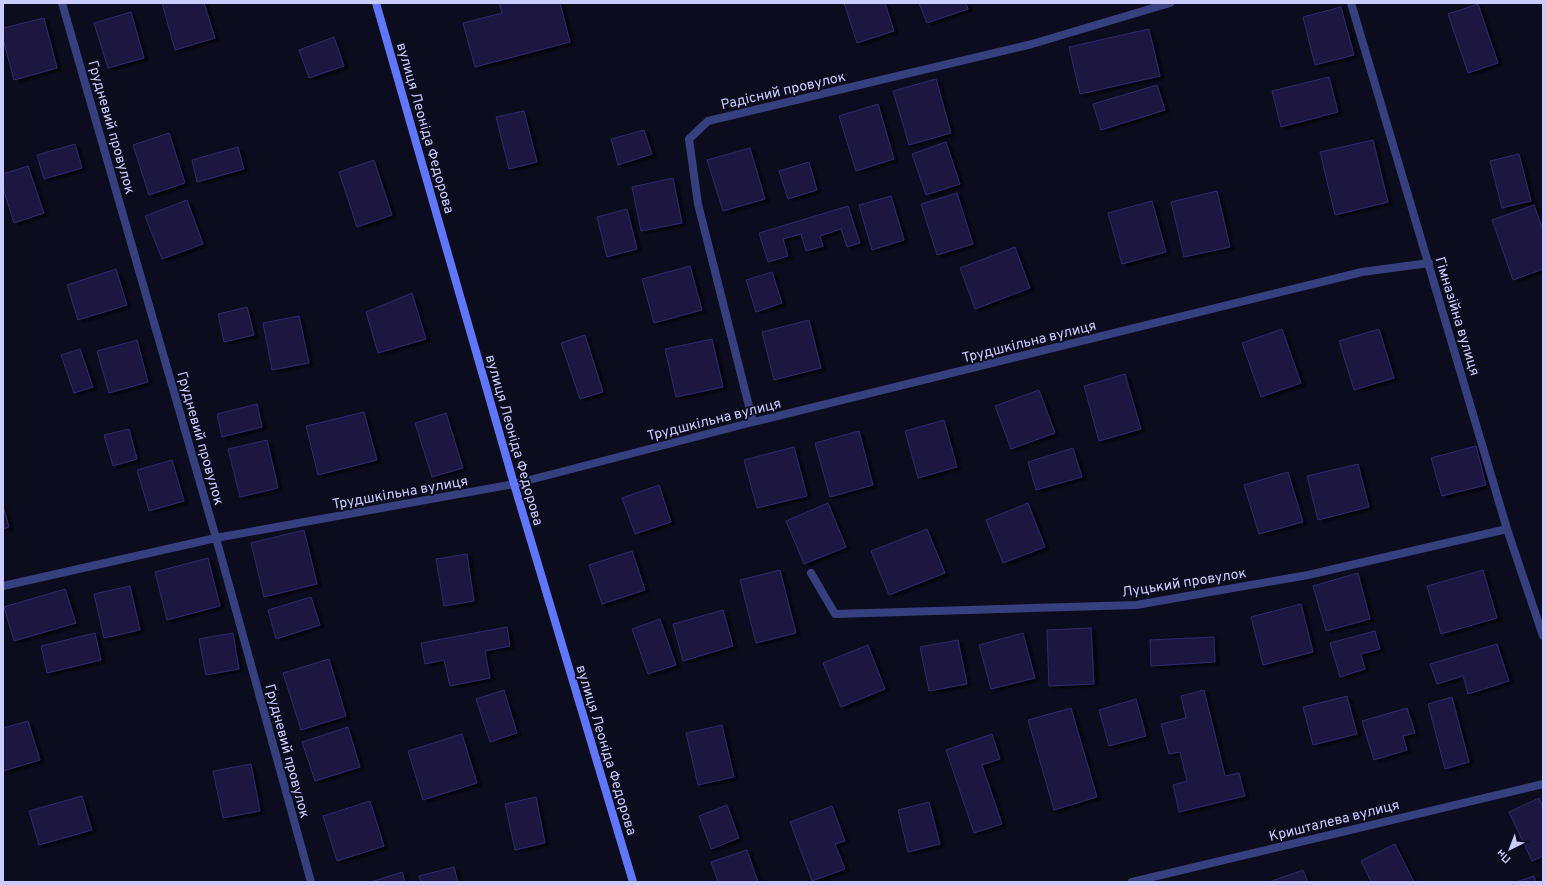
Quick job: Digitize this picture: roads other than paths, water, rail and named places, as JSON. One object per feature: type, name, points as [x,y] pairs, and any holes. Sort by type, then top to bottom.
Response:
[{"type":"street","name":"Грудневий провулок","points":[[62,3],[216,538],[311,882]]},
{"type":"street","name":"вулиця Леоніда Федорова","points":[[376,3],[514,484],[633,882]]},
{"type":"street","name":"Радісний провулок","points":[[753,422],[698,204],[689,139],[708,121],[1032,44],[1170,3]]},
{"type":"street","name":"Гімназійна вулиця","points":[[1351,3],[1507,529],[1543,636]]},
{"type":"street","name":"Трудшкільна вулиця","points":[[3,586],[216,538],[514,484],[753,422],[1362,272],[1429,263]]},
{"type":"street","name":"Луцький провулок","points":[[811,572],[835,614],[1136,605],[1308,575],[1507,529]]},
{"type":"street","name":"Кришталева вулиця","points":[[1132,882],[1543,784]]}]
